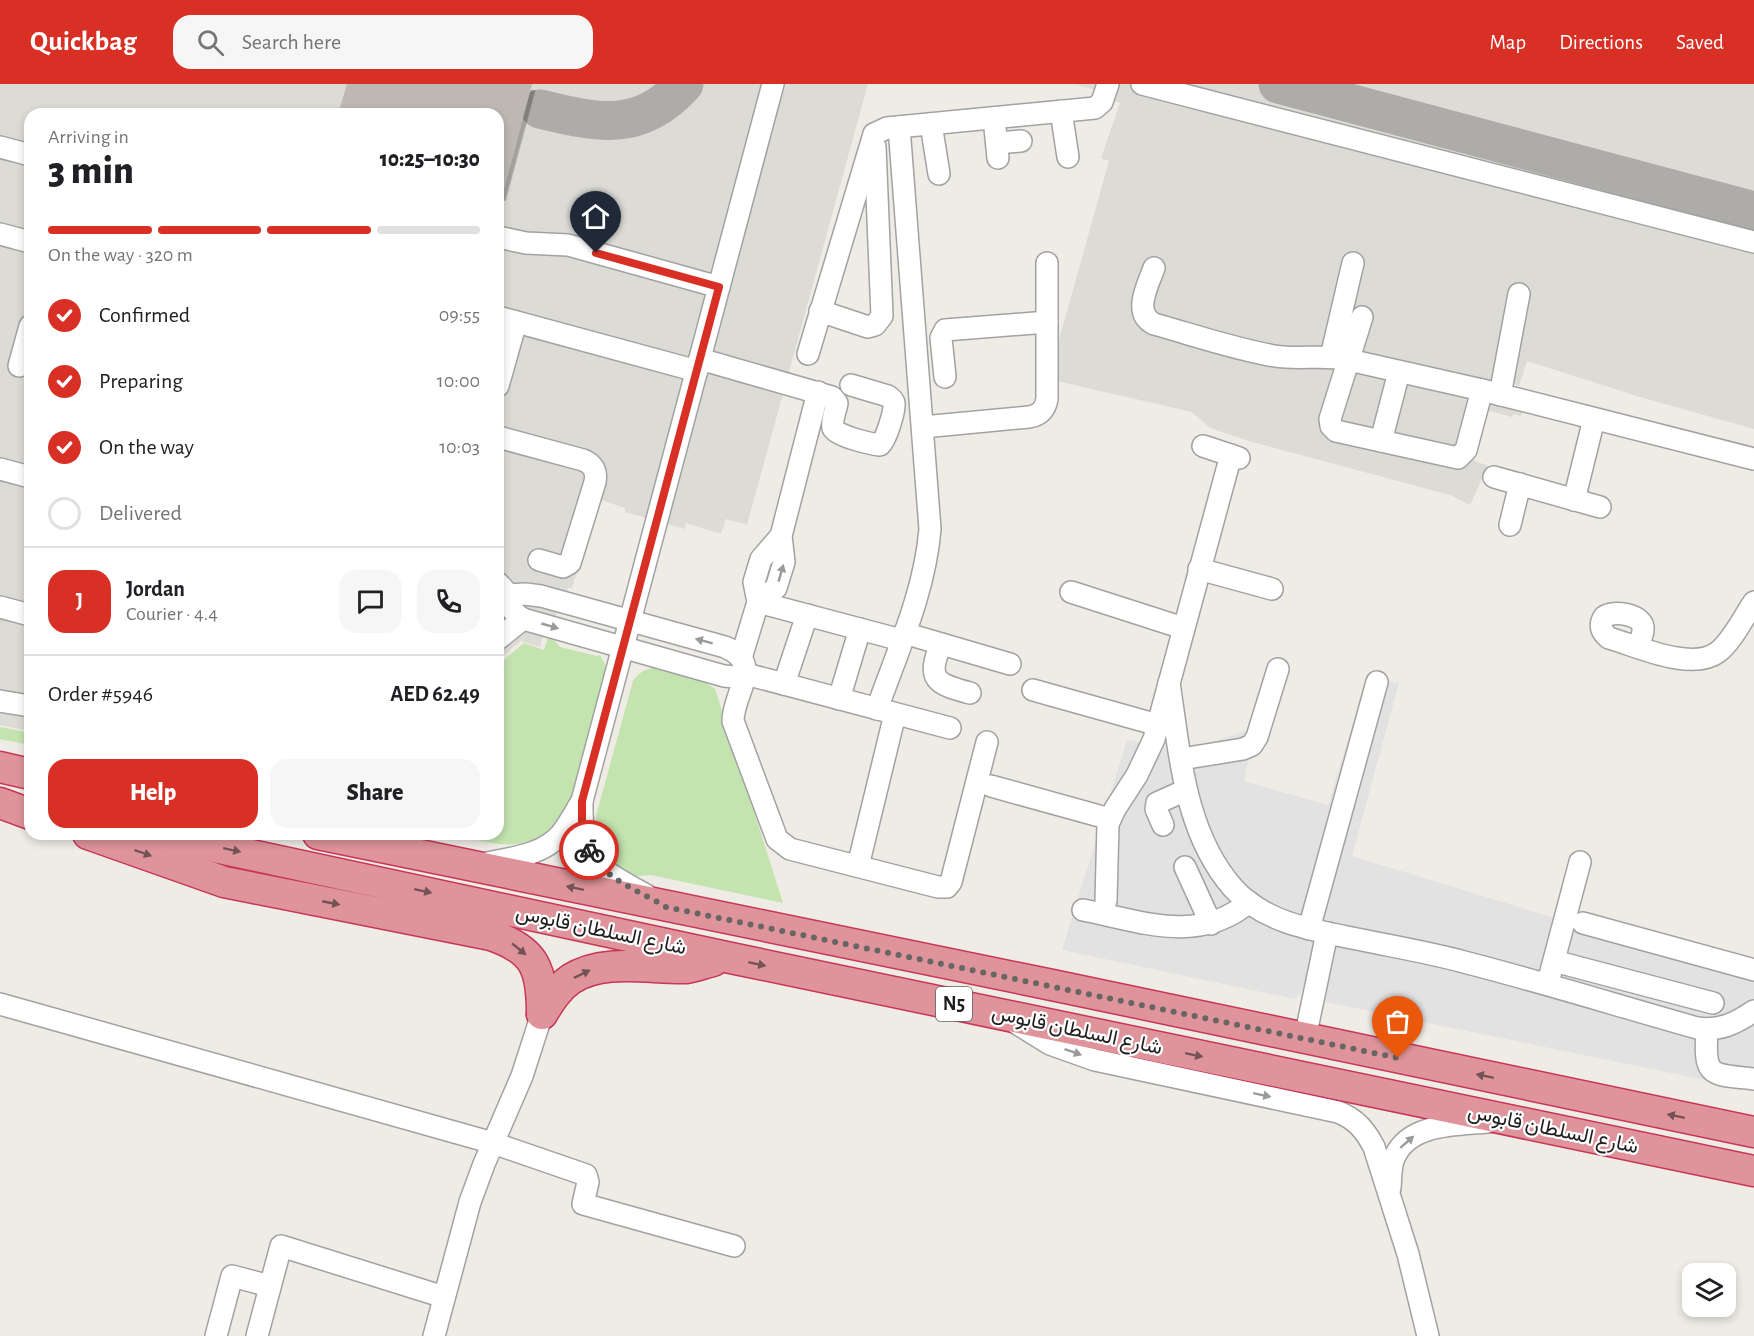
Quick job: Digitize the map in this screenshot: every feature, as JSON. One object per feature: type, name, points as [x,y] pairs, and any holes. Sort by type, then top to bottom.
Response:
[{"type":"highway","points":[[0,767],[24,773]]},
{"type":"highway","points":[[0,803],[24,807]]},
{"type":"highway","points":[[0,803],[24,812]]},
{"type":"highway","points":[[105,840],[224,882],[491,934],[505,939],[516,945],[536,966],[542,989],[542,1014]]},
{"type":"highway","name":"شارع السلطان قابوس","points":[[182,840],[726,957],[1754,1171]]},
{"type":"highway","name":"شارع السلطان قابوس","points":[[347,840],[1754,1132]]},
{"type":"highway","points":[[542,1014],[556,992],[570,980],[589,970],[608,967],[689,968],[726,957]]},
{"type":"street","points":[[666,907],[613,877],[596,862],[583,837],[582,801],[772,84]]},
{"type":"street","points":[[808,354],[874,134],[882,129],[899,126],[1098,107],[1108,84]]},
{"type":"street","points":[[1142,84],[1754,242]]},
{"type":"street","points":[[1061,111],[1068,157]]},
{"type":"street","points":[[994,118],[997,151],[1021,141]]},
{"type":"street","points":[[931,124],[939,174]]},
{"type":"street","points":[[858,866],[886,711],[903,636],[921,582],[929,542],[930,515],[899,126]]},
{"type":"street","points":[[820,311],[868,327],[878,323],[882,316],[874,134]]},
{"type":"street","points":[[0,147],[24,153]]},
{"type":"street","points":[[0,234],[24,240]]},
{"type":"street","points":[[504,238],[526,243],[568,245],[719,287]]},
{"type":"street","points":[[923,427],[1029,417],[1040,413],[1047,399],[1047,263]]},
{"type":"street","points":[[1353,263],[1330,419],[1331,426],[1336,431],[1455,458],[1461,457],[1466,450],[1491,393],[1519,294]]},
{"type":"street","points":[[1154,268],[1142,305],[1143,314],[1149,322],[1275,356],[1340,358],[1754,459]]},
{"type":"street","points":[[1340,358],[1362,317]]},
{"type":"street","points":[[504,342],[507,320],[818,392],[832,397],[837,403],[833,425],[838,434],[874,444],[882,443],[894,406],[893,400],[888,396],[851,385]]},
{"type":"street","points":[[945,377],[941,338],[945,330],[1047,322]]},
{"type":"street","points":[[16,365],[24,343]]},
{"type":"street","points":[[1381,441],[1399,372]]},
{"type":"street","points":[[818,392],[781,536],[761,559],[754,582],[758,602],[733,721],[777,839],[790,849],[941,888],[949,885],[987,742]]},
{"type":"street","points":[[1574,500],[1594,419]]},
{"type":"street","points":[[504,439],[583,460],[594,470],[595,482],[570,563],[563,567],[539,560]]},
{"type":"street","points":[[1106,901],[1107,832],[1110,819],[1142,766],[1158,725],[1199,569],[1234,456],[1203,446]]},
{"type":"street","points":[[0,469],[24,475]]},
{"type":"street","points":[[1494,477],[1600,507]]},
{"type":"street","points":[[1510,525],[1520,484]]},
{"type":"street","points":[[1199,569],[1272,589]]},
{"type":"street","points":[[504,588],[533,594],[725,647],[736,652],[744,666],[784,684],[950,728]]},
{"type":"street","points":[[504,591],[513,611],[523,619],[730,677],[744,666]]},
{"type":"street","points":[[1071,592],[1184,628]]},
{"type":"street","points":[[758,602],[860,629],[941,644],[1010,664]]},
{"type":"street","points":[[1638,646],[1679,658],[1705,659],[1724,646],[1754,602]]},
{"type":"street","points":[[0,607],[24,613]]},
{"type":"street","points":[[784,684],[807,615]]},
{"type":"street","points":[[504,634],[523,619]]},
{"type":"street","points":[[839,699],[860,629]]},
{"type":"street","points":[[941,644],[934,663],[935,675],[947,687],[970,693]]},
{"type":"street","points":[[1181,759],[1243,749],[1252,745],[1257,737],[1278,669]]},
{"type":"street","points":[[1305,1038],[1318,931],[1377,682]]},
{"type":"street","points":[[1169,683],[1186,790],[1197,827],[1209,853],[1234,890],[1278,919],[1318,931],[1464,961],[1707,1029],[1726,1027],[1754,1011]]},
{"type":"street","points":[[1033,690],[1158,725]]},
{"type":"street","points":[[0,701],[24,705]]},
{"type":"street","points":[[991,786],[1110,819]]},
{"type":"street","points":[[1163,825],[1156,809],[1157,803],[1186,790]]},
{"type":"street","points":[[471,866],[531,853],[549,845],[563,832],[582,801]]},
{"type":"street","points":[[1547,986],[1580,862]]},
{"type":"street","points":[[1185,867],[1211,924]]},
{"type":"street","points":[[1083,910],[1178,927],[1211,924],[1231,915],[1249,902]]},
{"type":"street","points":[[1583,923],[1754,970]]},
{"type":"street","points":[[1554,961],[1713,1003]]},
{"type":"street","points":[[0,1004],[493,1143],[586,1175],[588,1182],[583,1204],[734,1246]]},
{"type":"street","points":[[434,1336],[470,1202],[522,1076],[542,1014]]},
{"type":"street","points":[[1003,1015],[1050,1044],[1095,1060],[1345,1114],[1361,1126],[1374,1147],[1390,1195],[1408,1254],[1428,1336]]},
{"type":"street","points":[[1707,1029],[1705,1056],[1710,1068],[1721,1075],[1754,1079]]},
{"type":"street","points":[[1390,1195],[1394,1157],[1413,1136],[1434,1129],[1509,1120]]},
{"type":"street","points":[[1724,1126],[1754,1126]]},
{"type":"street","points":[[257,1336],[281,1246],[444,1297]]},
{"type":"street","points":[[216,1336],[232,1276],[270,1286]]},
{"type":"shaded area","points":[[0,84],[868,84],[747,525],[726,519],[721,534],[686,523],[685,529],[625,512],[625,508],[601,500],[572,588],[569,587],[554,620],[544,631],[540,647],[521,641],[504,655],[504,108],[24,108],[24,730],[0,725]]},
{"type":"shaded area","points":[[1075,84],[1754,84],[1754,429],[1640,397],[1527,361],[1519,386],[1512,383],[1511,387],[1529,393],[1521,416],[1513,414],[1512,417],[1486,410],[1472,460],[1488,466],[1470,505],[1450,495],[1252,442],[1210,428],[1192,412],[1048,379],[1109,161],[1101,158],[1120,103],[1108,99],[1110,94]]},
{"type":"shaded area","points":[[1368,675],[1399,683],[1352,856],[1754,979],[1754,1090],[1326,1002],[1320,988],[1307,985],[1295,999],[1062,950],[1127,740],[1189,750],[1245,731],[1259,734],[1256,758],[1249,757],[1244,781],[1328,805]]},
{"type":"green space","points":[[548,636],[551,636],[560,647],[600,655],[608,670],[571,806],[554,827],[542,836],[529,841],[504,844],[479,840],[504,840],[504,660],[524,643],[544,650]]},
{"type":"green space","points":[[659,667],[709,679],[707,684],[715,689],[783,903],[651,875],[632,875],[616,866],[605,852],[596,816],[633,681],[644,671]]},
{"type":"green space","points":[[0,727],[24,732],[24,744],[0,739]]},
{"type":"building","points":[[347,84],[532,84],[504,188],[504,108],[340,108]]},
{"type":"taxiway","points":[[540,109],[581,118],[617,120],[651,111],[668,100],[684,84]]},
{"type":"taxiway","points":[[1278,84],[1754,211]]},
{"type":"way so far","points":[[589,850],[596,862],[613,877],[666,907],[1398,1058]]},
{"type":"route","points":[[589,850],[583,837],[582,801],[719,287],[596,253]]}]
